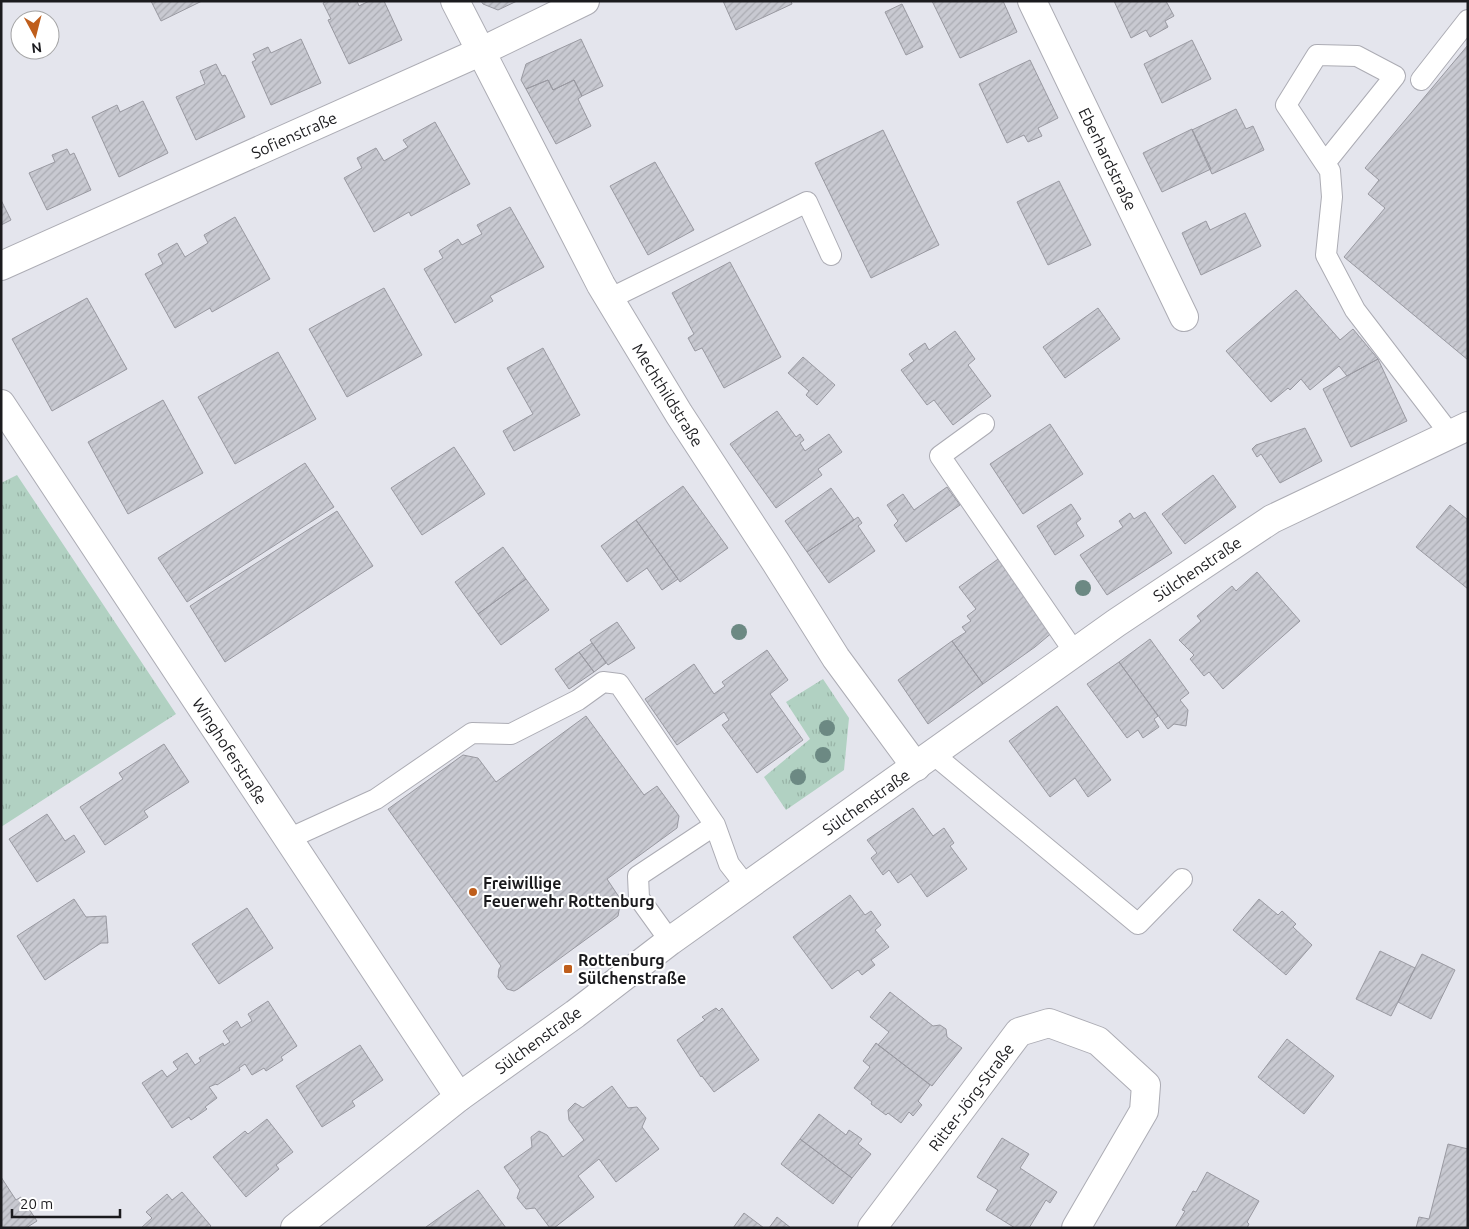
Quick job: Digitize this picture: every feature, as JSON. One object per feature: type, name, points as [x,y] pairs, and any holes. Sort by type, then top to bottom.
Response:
[{"type":"street","name":"Mechthildstraße","points":[[455,1],[609,299],[679,414],[776,561],[836,658],[925,760]]},
{"type":"street","name":"Sofienstraße","points":[[1,266],[482,51],[585,1]]},
{"type":"street","name":"Eberhardstraße","points":[[1032,1],[1184,317]]},
{"type":"street","name":"Winghoferstraße","points":[[1,404],[459,1097]]},
{"type":"street","name":"Sülchenstraße","points":[[295,1228],[459,1097],[574,1014],[670,941],[1116,623],[1272,519],[1459,430]]},
{"type":"street","name":"Ritter-Jörg-Straße","points":[[872,1228],[1019,1032],[1049,1023],[1098,1042],[1146,1085],[1144,1111],[1076,1228]]},
{"type":"lane","points":[[1421,80],[1468,20]]},
{"type":"lane","points":[[1325,163],[1395,76],[1357,56],[1317,55],[1286,105],[1330,171],[1332,197],[1326,255],[1355,310],[1459,430]]},
{"type":"lane","points":[[609,299],[807,202],[831,255]]},
{"type":"lane","points":[[984,424],[940,456],[1075,652]]},
{"type":"lane","points":[[288,839],[376,799],[472,733],[511,734],[578,700],[603,682],[619,684],[715,824],[729,864],[746,887]]},
{"type":"lane","points":[[925,760],[1138,924],[1182,879]]},
{"type":"lane","points":[[670,941],[639,898],[638,876],[715,824]]},
{"type":"green space","points":[[17,475],[176,714],[1,827],[1,483]]},
{"type":"green space","points":[[823,679],[849,718],[844,770],[786,810],[764,777],[810,739],[786,702]]},
{"type":"building","points":[[151,1],[202,1],[161,21]]},
{"type":"building","points":[[327,1],[357,1],[359,6],[369,1],[384,1],[402,40],[349,64],[328,20],[331,19],[323,3]]},
{"type":"building","points":[[481,1],[517,1],[498,10],[483,4]]},
{"type":"building","points":[[723,1],[791,1],[792,4],[736,30]]},
{"type":"building","points":[[932,1],[1003,1],[1017,32],[960,58]]},
{"type":"building","points":[[1114,1],[1166,1],[1174,16],[1165,21],[1168,27],[1150,37],[1146,30],[1131,38]]},
{"type":"building","points":[[902,4],[923,47],[906,55],[885,12]]},
{"type":"building","points":[[301,39],[321,83],[271,105],[252,62],[256,60],[253,54],[268,47],[271,53]]},
{"type":"building","points":[[581,39],[603,86],[582,96],[574,80],[553,90],[548,80],[526,89],[521,80],[526,64]]},
{"type":"building","points":[[1192,40],[1211,79],[1162,103],[1144,64]]},
{"type":"building","points":[[1468,45],[1468,360],[1344,257],[1385,208],[1368,194],[1379,180],[1365,168]]},
{"type":"building","points":[[1030,60],[1058,118],[1038,128],[1042,136],[1028,142],[1024,135],[1007,143],[979,84]]},
{"type":"building","points":[[216,64],[222,76],[225,75],[245,117],[196,140],[176,97],[205,84],[200,71]]},
{"type":"building","points":[[548,80],[553,90],[574,80],[582,96],[578,99],[591,126],[556,144],[526,89]]},
{"type":"building","points":[[143,101],[168,153],[119,177],[92,117],[117,105],[120,112]]},
{"type":"building","points":[[1236,109],[1246,129],[1253,126],[1264,150],[1212,174],[1192,130]]},
{"type":"building","points":[[435,122],[470,184],[411,216],[409,212],[374,232],[344,178],[362,168],[357,158],[376,148],[384,161],[408,147],[403,140]]},
{"type":"building","points":[[1192,129],[1211,169],[1162,192],[1143,153]]},
{"type":"building","points":[[883,130],[939,245],[871,278],[815,163]]},
{"type":"building","points":[[67,149],[70,155],[74,153],[91,190],[47,210],[29,173],[55,162],[52,155]]},
{"type":"building","points":[[655,162],[694,230],[648,255],[610,186]]},
{"type":"building","points":[[1059,181],[1091,245],[1048,265],[1017,202]]},
{"type":"building","points":[[1,200],[11,220],[1,225]]},
{"type":"building","points":[[510,207],[544,267],[490,296],[493,301],[455,323],[424,269],[443,258],[439,251],[458,239],[462,245],[482,234],[477,225]]},
{"type":"building","points":[[1245,213],[1261,246],[1201,275],[1182,233],[1206,221],[1210,230]]},
{"type":"building","points":[[235,217],[270,279],[212,312],[210,308],[175,328],[145,274],[163,264],[158,254],[177,243],[185,257],[208,243],[204,235]]},
{"type":"building","points":[[730,262],[781,357],[724,388],[702,348],[695,351],[688,338],[694,334],[672,293]]},
{"type":"building","points":[[384,288],[422,355],[347,397],[309,329]]},
{"type":"building","points":[[1296,290],[1340,340],[1353,329],[1378,359],[1347,376],[1339,366],[1310,390],[1301,379],[1290,390],[1288,388],[1271,402],[1226,351]]},
{"type":"building","points":[[87,298],[127,369],[52,411],[12,339]]},
{"type":"building","points":[[1098,308],[1120,339],[1065,378],[1043,347]]},
{"type":"building","points":[[955,331],[975,359],[968,365],[991,396],[953,425],[934,400],[927,405],[901,370],[914,361],[909,354],[925,343],[929,350]]},
{"type":"building","points":[[543,348],[580,415],[514,451],[503,431],[533,414],[507,368]]},
{"type":"building","points":[[278,352],[316,419],[235,464],[198,397]]},
{"type":"building","points":[[803,357],[835,385],[817,405],[806,395],[809,391],[788,373]]},
{"type":"building","points":[[1378,359],[1407,421],[1351,447],[1323,389]]},
{"type":"building","points":[[163,400],[203,473],[128,514],[88,442]]},
{"type":"building","points":[[777,411],[796,437],[800,434],[804,440],[800,443],[805,451],[829,434],[842,452],[818,469],[822,475],[776,508],[730,444]]},
{"type":"building","points":[[1050,424],[1083,474],[1023,514],[990,464]]},
{"type":"building","points":[[1305,428],[1322,461],[1280,483],[1261,454],[1257,457],[1252,449],[1256,445]]},
{"type":"building","points":[[454,447],[485,494],[422,535],[391,488]]},
{"type":"building","points":[[305,463],[334,507],[187,602],[158,558]]},
{"type":"building","points":[[1213,475],[1236,507],[1185,544],[1162,514]]},
{"type":"building","points":[[683,486],[728,548],[680,582],[636,520]]},
{"type":"building","points":[[947,487],[960,505],[906,542],[894,525],[898,521],[887,505],[903,494],[914,510]]},
{"type":"building","points":[[831,488],[854,520],[807,552],[785,521]]},
{"type":"building","points":[[1071,504],[1081,519],[1076,523],[1084,536],[1055,555],[1037,526]]},
{"type":"building","points":[[1450,505],[1468,520],[1468,589],[1416,547]]},
{"type":"building","points":[[337,511],[373,566],[225,662],[190,606]]},
{"type":"building","points":[[1145,512],[1172,553],[1107,595],[1080,555],[1123,527],[1119,521],[1130,513],[1134,519]]},
{"type":"building","points":[[858,517],[862,523],[858,526],[875,551],[829,583],[807,552]]},
{"type":"building","points":[[636,520],[678,579],[662,590],[647,568],[627,582],[601,546]]},
{"type":"building","points":[[503,547],[526,579],[478,614],[455,582]]},
{"type":"building","points":[[1001,557],[1054,631],[983,684],[952,641],[966,632],[962,627],[971,621],[967,616],[976,609],[959,587]]},
{"type":"building","points":[[1257,572],[1300,621],[1223,689],[1209,672],[1204,676],[1190,659],[1194,655],[1179,640],[1201,621],[1197,616],[1232,586],[1236,591]]},
{"type":"building","points":[[526,579],[549,610],[501,645],[478,614]]},
{"type":"building","points":[[617,622],[635,648],[608,665],[590,640]]},
{"type":"building","points":[[1150,639],[1189,693],[1180,700],[1188,710],[1186,726],[1174,724],[1168,729],[1119,662]]},
{"type":"building","points":[[952,641],[983,684],[928,724],[898,680]]},
{"type":"building","points":[[592,643],[606,663],[594,672],[579,652]]},
{"type":"building","points":[[767,650],[788,680],[770,694],[803,740],[757,773],[722,725],[729,720],[724,712],[677,745],[645,699],[694,664],[714,694],[725,686],[722,682]]},
{"type":"building","points":[[579,652],[594,672],[569,689],[555,669]]},
{"type":"building","points":[[1119,662],[1158,716],[1154,719],[1159,727],[1143,738],[1138,730],[1127,738],[1087,684]]},
{"type":"building","points":[[1057,706],[1111,780],[1088,797],[1075,778],[1050,797],[1009,741]]},
{"type":"building","points":[[586,716],[644,795],[657,786],[679,816],[677,828],[607,879],[621,900],[618,916],[514,991],[507,989],[498,977],[501,966],[388,809],[463,755],[478,758],[496,782]]},
{"type":"building","points":[[164,744],[189,782],[144,811],[148,817],[105,845],[80,807],[123,779],[119,773]]},
{"type":"building","points":[[913,808],[933,836],[944,828],[954,843],[950,846],[967,869],[927,897],[911,874],[898,883],[889,870],[883,875],[871,858],[877,853],[867,840]]},
{"type":"building","points":[[47,814],[65,841],[74,835],[85,852],[37,882],[9,839]]},
{"type":"building","points":[[850,895],[865,915],[871,911],[881,925],[875,930],[889,947],[871,960],[875,965],[862,975],[858,970],[832,989],[793,937]]},
{"type":"building","points":[[74,899],[86,917],[106,916],[108,943],[101,943],[45,980],[17,936]]},
{"type":"building","points":[[1259,899],[1278,915],[1282,911],[1296,924],[1293,927],[1312,945],[1286,975],[1233,930]]},
{"type":"building","points":[[247,908],[273,948],[219,984],[192,944]]},
{"type":"building","points":[[1380,951],[1415,968],[1391,1016],[1356,999]]},
{"type":"building","points":[[1422,954],[1455,970],[1431,1019],[1398,1002]]},
{"type":"building","points":[[890,992],[933,1026],[940,1025],[946,1029],[947,1037],[962,1048],[932,1086],[878,1045],[889,1032],[870,1017]]},
{"type":"building","points":[[268,1001],[297,1046],[281,1057],[283,1060],[266,1071],[264,1068],[252,1075],[245,1064],[239,1068],[240,1070],[217,1085],[209,1087],[217,1098],[205,1107],[207,1109],[191,1120],[189,1117],[172,1128],[142,1083],[162,1070],[167,1077],[178,1069],[173,1062],[187,1053],[195,1065],[201,1061],[199,1058],[223,1043],[224,1046],[230,1042],[223,1031],[237,1021],[241,1028],[252,1021],[248,1014]]},
{"type":"building","points":[[716,1008],[719,1011],[722,1008],[759,1060],[714,1092],[701,1077],[677,1040],[705,1020],[702,1017]]},
{"type":"building","points":[[1287,1039],[1334,1076],[1304,1114],[1258,1077]]},
{"type":"building","points":[[876,1043],[930,1085],[918,1101],[922,1105],[913,1116],[909,1112],[901,1123],[871,1104],[872,1102],[854,1088],[870,1067],[863,1061]]},
{"type":"building","points":[[360,1045],[383,1080],[352,1101],[355,1106],[322,1127],[296,1086]]},
{"type":"building","points":[[612,1086],[628,1108],[637,1107],[646,1118],[642,1127],[659,1149],[616,1182],[599,1159],[578,1176],[594,1197],[554,1228],[550,1228],[535,1208],[526,1209],[517,1198],[520,1190],[504,1167],[532,1147],[531,1137],[539,1131],[547,1135],[563,1157],[584,1140],[569,1120],[568,1110],[575,1103],[583,1108]]},
{"type":"building","points":[[819,1114],[846,1135],[849,1130],[862,1139],[858,1144],[871,1154],[852,1178],[800,1139]]},
{"type":"building","points":[[267,1119],[293,1152],[276,1165],[279,1169],[246,1197],[213,1157],[245,1131],[248,1134]]},
{"type":"building","points":[[1002,1138],[1029,1154],[1020,1168],[1057,1192],[1050,1203],[1046,1200],[1029,1228],[1015,1228],[986,1210],[998,1190],[977,1177]]},
{"type":"building","points":[[800,1139],[852,1178],[833,1204],[781,1164]]},
{"type":"building","points":[[1448,1144],[1468,1149],[1468,1228],[1416,1228],[1419,1217],[1429,1219]]},
{"type":"building","points":[[1207,1172],[1259,1201],[1247,1222],[1249,1224],[1247,1228],[1175,1228],[1185,1211],[1182,1210],[1193,1191],[1196,1192]]},
{"type":"building","points":[[1,1177],[16,1200],[21,1197],[37,1221],[26,1228],[1,1228]]},
{"type":"building","points":[[478,1190],[506,1228],[426,1228],[426,1227]]},
{"type":"building","points":[[182,1192],[211,1226],[209,1228],[141,1228],[152,1218],[146,1212],[167,1194],[172,1200]]},
{"type":"building","points":[[744,1213],[764,1228],[733,1228]]},
{"type":"building","points":[[777,1217],[791,1228],[769,1228]]},
{"type":"place","name":"Freiwillige Feuerwehr Rottenburg","points":[[473,892]]},
{"type":"place","name":"Rottenburg Sülchenstraße","points":[[568,969]]}]
